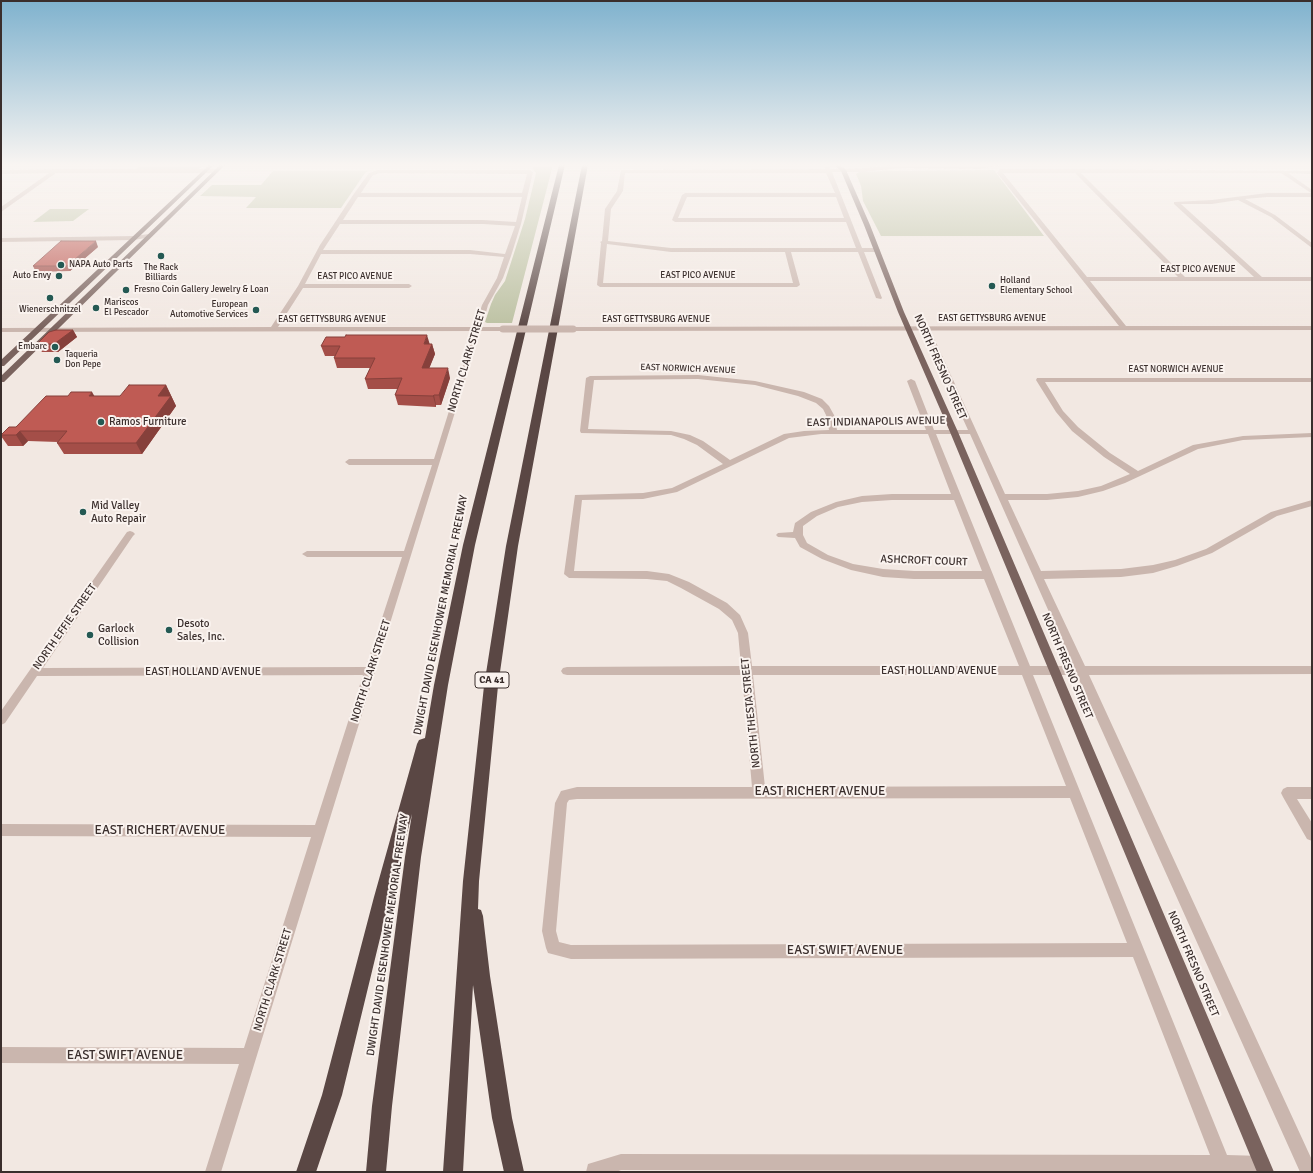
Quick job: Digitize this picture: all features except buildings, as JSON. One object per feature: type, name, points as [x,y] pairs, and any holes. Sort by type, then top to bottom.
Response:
[{"type":"highway","name":"DWIGHT DAVID EISENHOWER MEMORIAL FREEWAY","points":[[376,1172],[383,1098],[413,857],[441,685],[469,545],[550,220]]},
{"type":"highway","name":"CA 41","points":[[453,1172],[472,881],[481,775],[491,686],[512,546],[575,220]]},
{"type":"highway","points":[[306,1172],[332,1095],[382,897],[441,685]]},
{"type":"highway","points":[[472,881],[481,976],[502,1118],[514,1172]]},
{"type":"main road","points":[[1,364],[154,220]]},
{"type":"main road","points":[[1,380],[167,220]]},
{"type":"main road","name":"NORTH FRESNO STREET","points":[[865,220],[908,328],[954,432],[1264,1168]]},
{"type":"street","name":"NORTH CLARK STREET","points":[[213,1172],[319,831],[437,462],[486,300],[500,278],[519,220]]},
{"type":"street","points":[[607,220],[604,242],[671,250],[877,250]]},
{"type":"street","points":[[675,220],[848,220],[879,298]]},
{"type":"street","points":[[1037,220],[1124,328]]},
{"type":"street","points":[[1124,220],[1183,279]]},
{"type":"street","points":[[1195,220],[1260,279]]},
{"type":"street","points":[[1278,220],[1312,246]]},
{"type":"street","points":[[273,329],[301,286],[338,222],[483,222],[518,224]]},
{"type":"street","points":[[1,240],[134,238],[150,236]]},
{"type":"street","name":"EAST PICO AVENUE","points":[[604,242],[600,285],[797,285],[788,250]]},
{"type":"street","points":[[320,252],[470,252],[508,256]]},
{"type":"street","name":"EAST PICO AVENUE","points":[[1084,279],[1312,279]]},
{"type":"street","name":"EAST PICO AVENUE","points":[[301,286],[409,286]]},
{"type":"street","name":"EAST GETTYSBURG AVENUE","points":[[1,330],[1312,328]]},
{"type":"street","name":"NORTH FRESNO STREET","points":[[930,338],[1309,1172]]},
{"type":"street","name":"EAST NORWICH AVENUE","points":[[729,464],[700,443],[687,437],[671,433],[584,431],[590,378],[698,377],[755,383],[801,394],[819,401],[830,415],[834,432]]},
{"type":"street","name":"EAST NORWICH AVENUE","points":[[1137,474],[1107,455],[1075,429],[1060,412],[1040,380],[1312,380]]},
{"type":"street","points":[[911,381],[1138,950],[1223,1168]]},
{"type":"street","name":"EAST INDIANAPOLIS AVENUE","points":[[743,633],[736,618],[723,606],[669,578],[647,574],[569,574],[578,497],[628,497],[659,494],[689,484],[787,436],[804,433],[972,432]]},
{"type":"street","points":[[1002,497],[1047,497],[1078,494],[1103,488],[1196,447],[1219,442],[1268,436],[1312,435]]},
{"type":"street","points":[[349,462],[437,462]]},
{"type":"street","points":[[781,534],[798,535],[798,525],[814,514],[862,499],[892,497],[957,497]]},
{"type":"street","points":[[1038,575],[1088,575],[1121,573],[1177,563],[1209,551],[1274,514],[1312,503]]},
{"type":"street","name":"NORTH EFFIE STREET","points":[[1,720],[130,534]]},
{"type":"street","name":"ASHCROFT COURT","points":[[798,535],[803,545],[826,557],[851,567],[883,573],[914,575],[988,575]]},
{"type":"street","points":[[307,554],[408,554]]},
{"type":"street","name":"NORTH THESTA STREET","points":[[743,633],[759,792]]},
{"type":"street","name":"EAST HOLLAND AVENUE","points":[[567,671],[1312,670]]},
{"type":"street","name":"EAST HOLLAND AVENUE","points":[[34,672],[371,671]]},
{"type":"street","name":"EAST RICHERT AVENUE","points":[[553,948],[549,931],[561,802],[565,795],[577,793],[1074,792]]},
{"type":"street","points":[[1312,793],[1287,793],[1312,835]]},
{"type":"street","name":"EAST RICHERT AVENUE","points":[[1,830],[319,831]]},
{"type":"street","name":"EAST SWIFT AVENUE","points":[[553,948],[571,952],[1138,950]]},
{"type":"street","name":"EAST SWIFT AVENUE","points":[[1,1055],[250,1056]]},
{"type":"street","points":[[594,1171],[621,1162],[1264,1168]]},
{"type":"green space","points":[[36,220],[75,220],[73,221],[33,222]]},
{"type":"green space","points":[[525,220],[539,220],[512,323],[487,323],[485,322],[491,304],[495,295],[505,281]]},
{"type":"green space","points":[[873,220],[1032,220],[1044,236],[881,236]]},
{"type":"place","name":"The Rack Billiards","points":[[161,256]]},
{"type":"place","name":"NAPA Auto Parts","points":[[61,265]]},
{"type":"place","name":"Auto Envy","points":[[59,276]]},
{"type":"place","name":"Holland Elementary School","points":[[992,286]]},
{"type":"place","name":"Fresno Coin Gallery Jewelry & Loan","points":[[126,290]]},
{"type":"place","name":"Wienerschnitzel","points":[[50,298]]},
{"type":"place","name":"Mariscos El Pescador","points":[[96,308]]},
{"type":"place","name":"European Automotive Services","points":[[256,310]]},
{"type":"place","name":"Embarc","points":[[55,347]]},
{"type":"place","name":"Taqueria Don Pepe","points":[[57,360]]},
{"type":"place","name":"Ramos Furniture","points":[[101,422]]},
{"type":"place","name":"Mid Valley Auto Repair","points":[[83,512]]},
{"type":"place","name":"Desoto Sales, Inc.","points":[[169,630]]},
{"type":"place","name":"Garlock Collision","points":[[90,635]]}]
